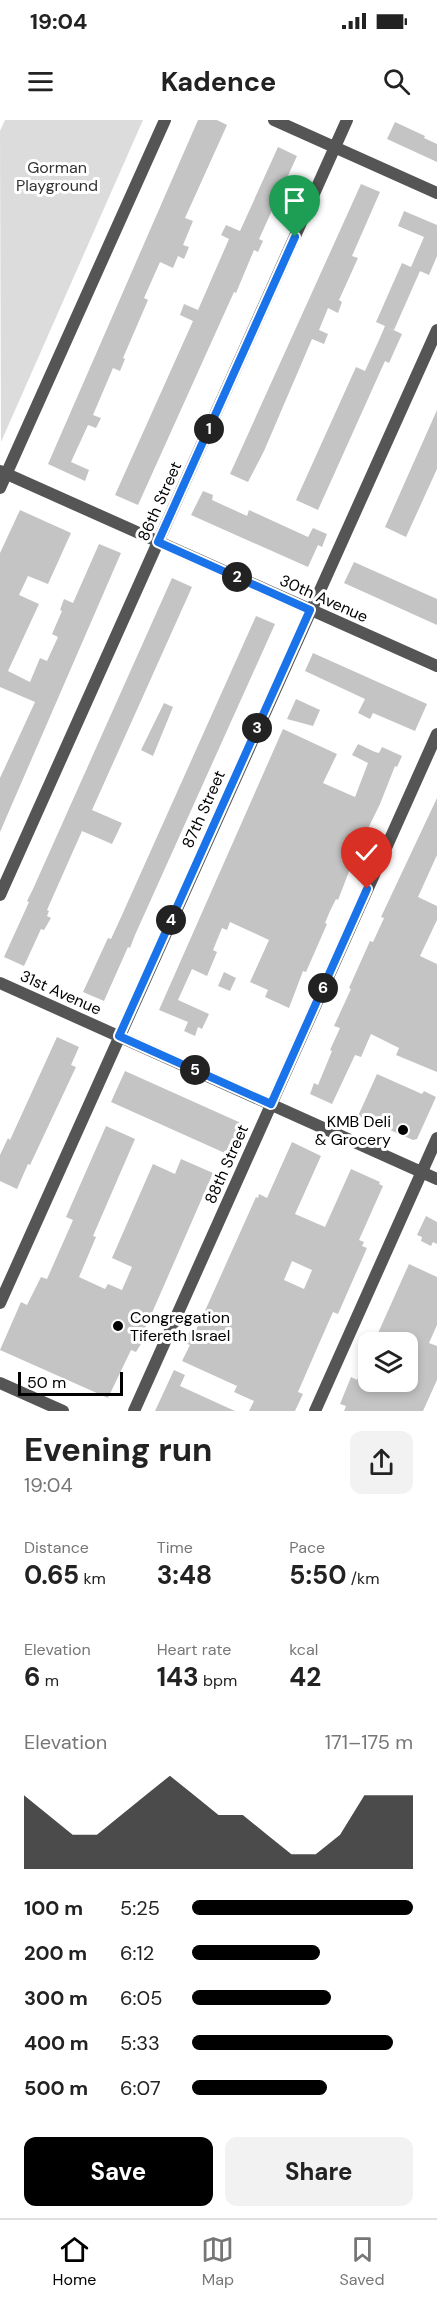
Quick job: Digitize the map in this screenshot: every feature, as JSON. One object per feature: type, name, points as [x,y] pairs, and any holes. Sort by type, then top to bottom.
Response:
[{"type":"street","points":[[0,488],[3,472],[165,120]]},
{"type":"street","points":[[274,120],[437,193]]},
{"type":"street","name":"86th Street","points":[[0,895],[347,120]]},
{"type":"street","name":"87th Street","points":[[0,1303],[437,330]]},
{"type":"street","name":"30th Avenue","points":[[3,472],[437,666]]},
{"type":"street","name":"88th Street","points":[[134,1411],[437,734]]},
{"type":"street","name":"31st Avenue","points":[[0,983],[437,1179]]},
{"type":"street","points":[[315,1411],[437,1138]]},
{"type":"street","points":[[0,1383],[63,1411]]},
{"type":"green space","name":"Gorman Playground","points":[[5,120],[143,120],[1,442],[0,131]]},
{"type":"building","points":[[198,120],[217,120],[227,125],[185,218],[193,221],[183,245],[189,247],[184,259],[178,256],[173,268],[160,262],[144,298],[148,300],[123,358],[125,359],[120,371],[113,368],[93,415],[101,418],[96,428],[88,425],[71,462],[89,470],[85,481],[48,464]]},
{"type":"building","points":[[395,122],[437,144],[437,162],[387,139]]},
{"type":"building","points":[[278,147],[297,156],[259,239],[263,241],[258,252],[254,250],[236,293],[234,292],[138,505],[115,495],[193,321],[180,315],[184,304],[198,310],[229,239],[221,235],[226,225],[240,231]]},
{"type":"building","points":[[361,184],[380,192],[352,256],[358,258],[339,300],[342,302],[338,313],[328,308],[319,330],[328,334],[324,344],[312,339],[264,451],[248,482],[230,474]]},
{"type":"building","points":[[404,211],[437,225],[437,256],[429,275],[411,267],[424,237],[398,226]]},
{"type":"building","points":[[402,263],[420,271],[394,330],[387,327],[402,334],[389,363],[385,361],[318,510],[296,500],[356,367],[365,371],[379,340],[385,326],[376,322]]},
{"type":"building","points":[[437,410],[437,469],[406,537],[385,527]]},
{"type":"building","points":[[203,491],[213,495],[212,500],[247,516],[249,510],[308,537],[313,528],[327,534],[322,547],[318,545],[308,567],[191,515]]},
{"type":"building","points":[[20,510],[71,533],[48,584],[28,576],[19,595],[39,604],[8,671],[30,682],[40,658],[47,661],[58,637],[52,634],[62,611],[60,610],[64,599],[73,603],[99,544],[121,553],[0,832],[0,778],[35,702],[0,687],[0,553]]},
{"type":"building","points":[[354,562],[437,599],[437,625],[344,583]]},
{"type":"building","points":[[172,578],[192,587],[92,810],[122,823],[112,844],[82,831],[47,910],[49,911],[47,916],[51,918],[44,930],[41,929],[24,966],[4,957]]},
{"type":"building","points":[[256,616],[275,624],[104,1001],[83,992],[108,938],[111,939]]},
{"type":"building","points":[[313,653],[427,704],[415,731],[373,713],[370,719],[358,713],[365,699],[305,671]]},
{"type":"building","points":[[296,699],[320,710],[313,726],[287,719]]},
{"type":"building","points":[[164,703],[173,707],[153,756],[141,750]]},
{"type":"building","points":[[283,729],[337,754],[323,783],[355,797],[368,763],[352,755],[358,744],[379,753],[382,747],[402,756],[397,767],[395,766],[380,804],[357,851],[338,900],[336,899],[330,911],[325,923],[327,924],[306,972],[303,971],[289,1008],[265,997],[268,990],[250,982],[269,940],[230,922],[227,930],[222,928],[213,950],[217,952],[207,976],[192,969],[178,1000],[209,1014],[202,1029],[198,1027],[195,1036],[184,1031],[188,1022],[159,1010]]},
{"type":"building","points":[[437,798],[437,855],[418,897],[437,906],[437,920],[420,956],[437,964],[437,1072],[396,1055],[399,1048],[371,1034],[361,1057],[355,1055],[332,1104],[310,1094],[314,1083],[318,1085],[332,1051],[330,1050],[340,1028],[334,1026],[351,989],[349,988],[370,941],[373,942],[384,918],[381,917]]},
{"type":"building","points":[[224,972],[236,978],[230,991],[218,986]]},
{"type":"building","points":[[57,1037],[79,1047],[71,1065],[76,1067],[17,1189],[0,1181],[0,1155],[8,1138],[10,1140]]},
{"type":"building","points":[[125,1071],[241,1123],[227,1154],[111,1102]]},
{"type":"building","points":[[377,1074],[422,1094],[424,1091],[436,1097],[417,1139],[413,1140],[358,1116]]},
{"type":"building","points":[[106,1126],[135,1139],[93,1236],[96,1237],[79,1277],[105,1289],[108,1284],[122,1290],[132,1267],[112,1258],[153,1164],[175,1174],[181,1159],[213,1173],[145,1329],[148,1330],[144,1339],[136,1352],[131,1350],[108,1398],[0,1350],[21,1302],[27,1305],[41,1277],[47,1279],[73,1220],[66,1217]]},
{"type":"building","points":[[292,1142],[321,1156],[295,1214],[325,1227],[351,1169],[380,1182],[379,1184],[383,1186],[359,1240],[364,1242],[362,1246],[367,1248],[338,1314],[333,1312],[298,1392],[303,1394],[295,1411],[249,1411],[254,1401],[234,1392],[237,1386],[182,1361],[190,1345],[185,1343],[190,1331],[194,1333],[200,1322],[256,1197],[258,1198],[259,1194],[267,1198]],"holes":[[[292,1261],[312,1270],[304,1289],[284,1280]]]},
{"type":"building","points":[[426,1216],[437,1222],[437,1244],[433,1242],[431,1246],[421,1241],[422,1237],[417,1235]]},
{"type":"building","points":[[409,1264],[437,1277],[437,1325],[429,1343],[437,1346],[437,1380],[423,1411],[344,1411],[346,1406],[340,1404],[351,1377],[357,1380],[358,1378],[358,1392],[418,1392],[418,1332],[378,1332]]},
{"type":"building","points":[[174,1370],[185,1375],[180,1386],[235,1411],[155,1411]]},
{"type":"place","name":"KMB Deli & Grocery","points":[[403,1130]]},
{"type":"place","name":"Congregation Tifereth Israel","points":[[118,1326]]},
{"type":"route","points":[[295,237],[158,542],[310,610],[119,1036],[271,1104],[367,889]]}]
